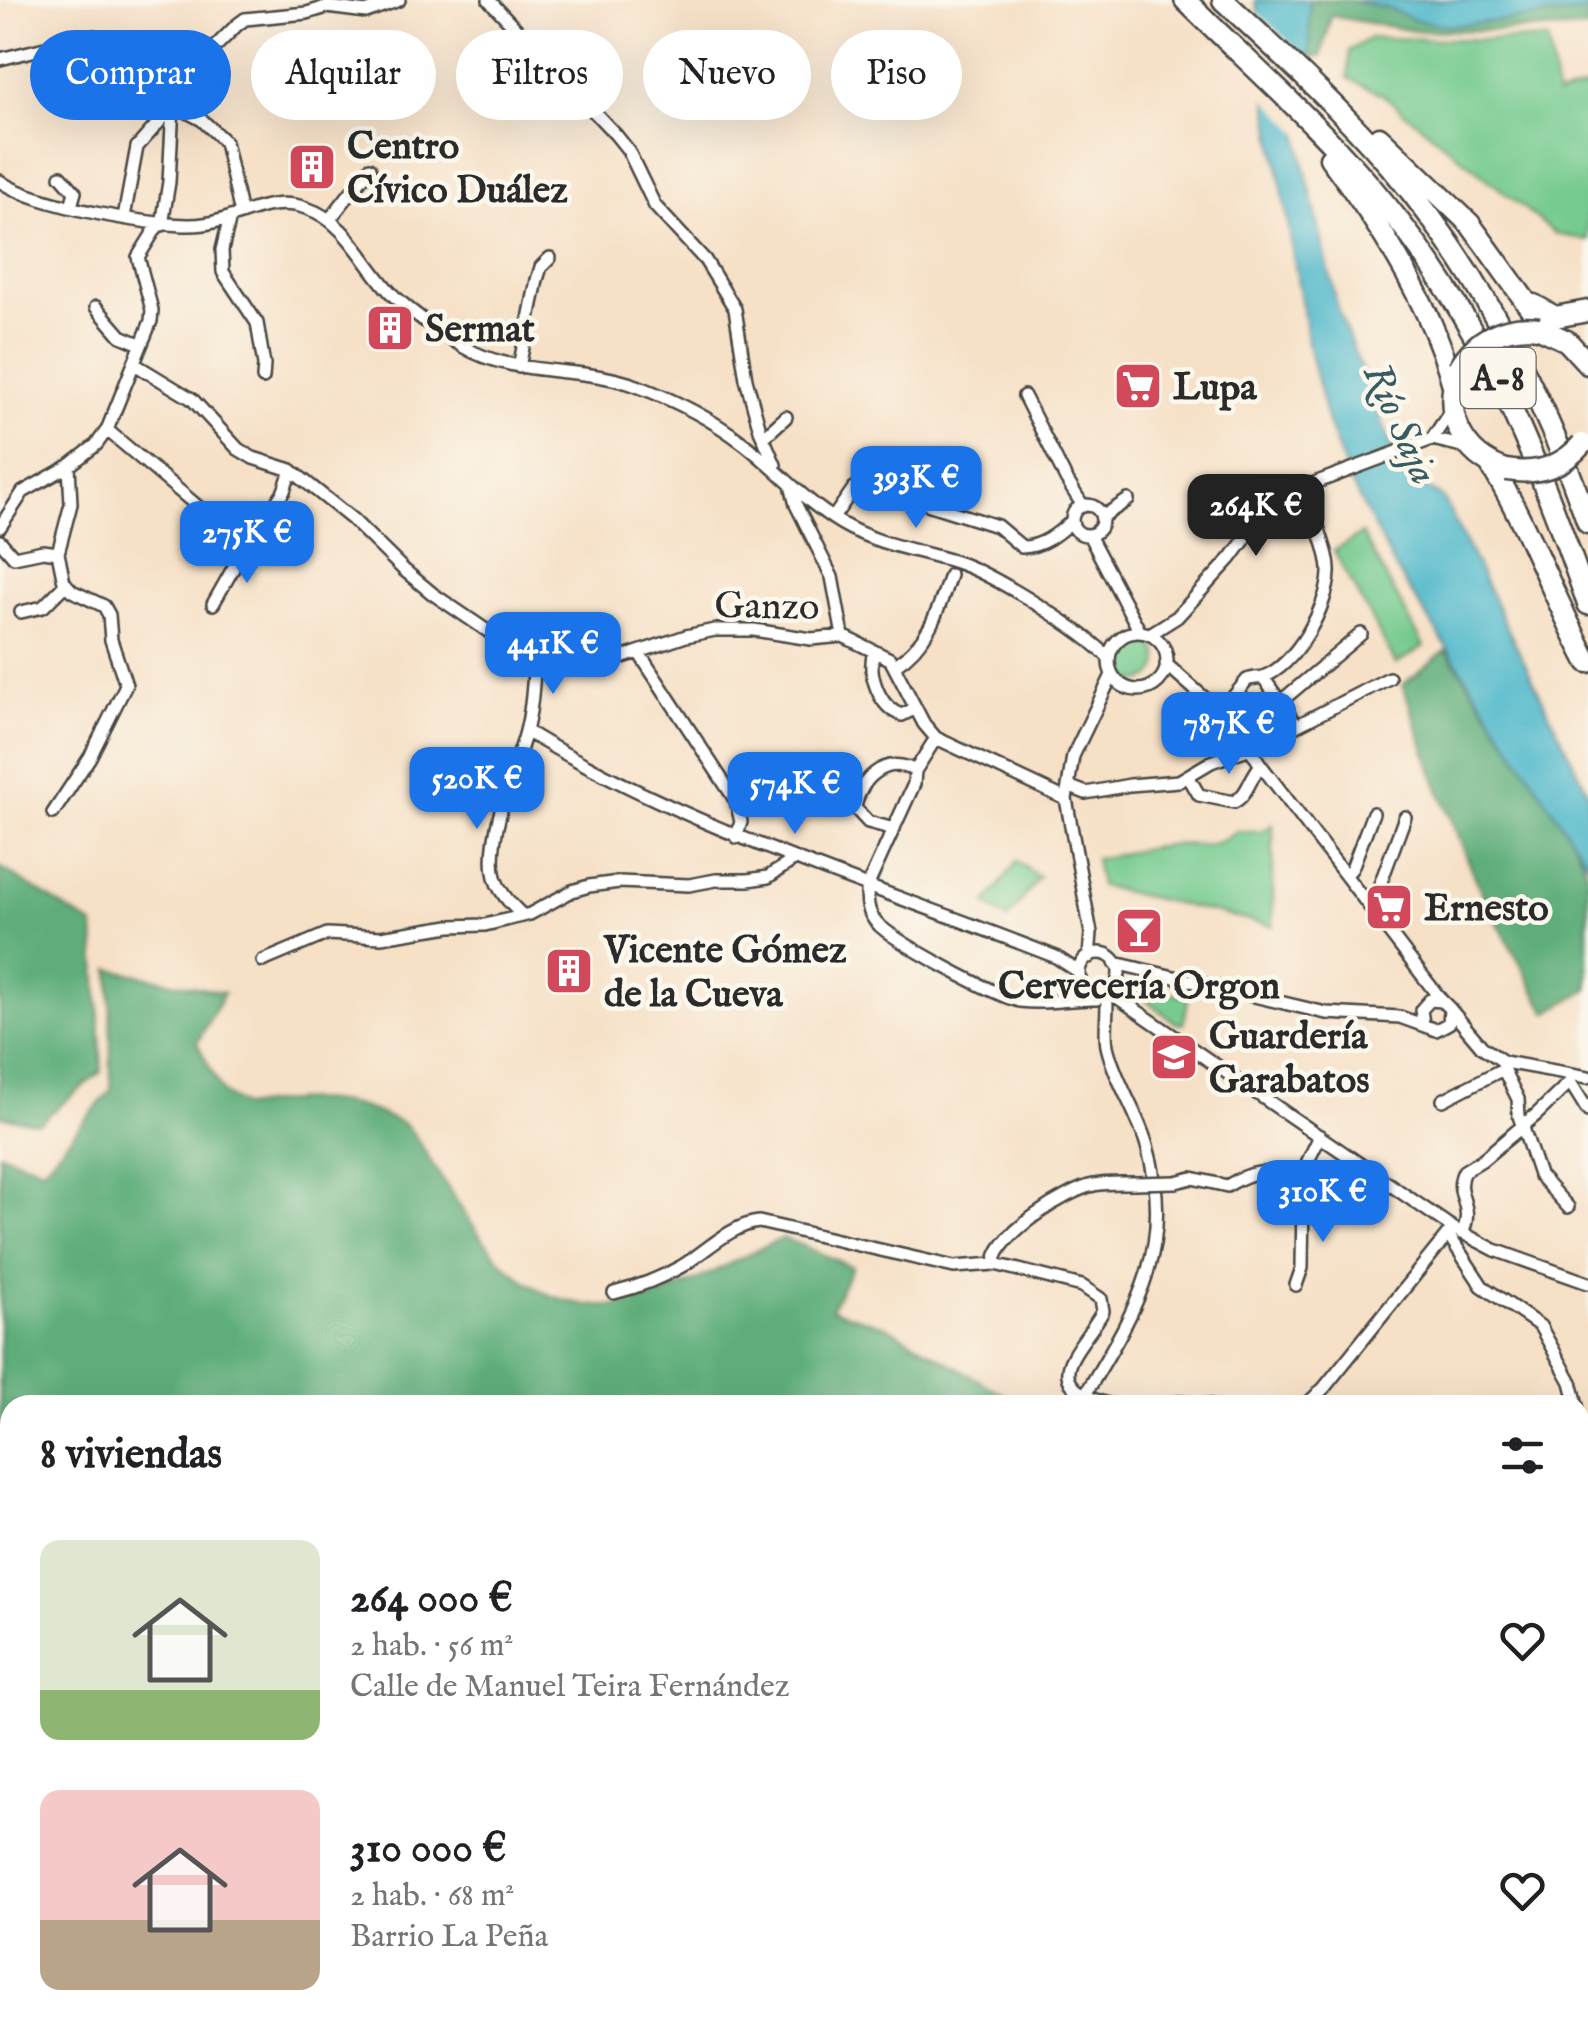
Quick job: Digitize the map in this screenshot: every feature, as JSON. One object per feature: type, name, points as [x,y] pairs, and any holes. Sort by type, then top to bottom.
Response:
[{"type":"highway","name":"A-8","points":[[1186,0],[1418,247],[1496,373],[1539,466],[1588,604]]},
{"type":"highway","name":"A-8","points":[[1231,7],[1362,129],[1434,222],[1489,306],[1544,412],[1588,523]]},
{"type":"highway","points":[[1362,129],[1470,224],[1540,311],[1560,317],[1588,312]]},
{"type":"highway","points":[[1357,182],[1456,376]]},
{"type":"highway","points":[[1470,224],[1546,330],[1572,345],[1588,364]]},
{"type":"highway","points":[[1585,440],[1553,467],[1535,472],[1499,467],[1470,448],[1452,409],[1456,376],[1471,350],[1492,334],[1513,328],[1546,330],[1588,312]]},
{"type":"highway","points":[[1499,467],[1553,594],[1588,662]]},
{"type":"street","points":[[231,32],[245,19],[307,13],[326,7],[366,12],[399,0]]},
{"type":"street","name":"Ganzo","points":[[488,0],[616,135],[628,150],[655,206],[688,238],[735,308],[746,378],[761,434],[780,474]]},
{"type":"street","points":[[0,59],[30,52]]},
{"type":"street","points":[[124,218],[137,147],[160,120]]},
{"type":"street","points":[[0,527],[23,492],[70,466],[96,445],[107,430],[136,365],[140,344],[152,321],[138,257],[160,225],[169,182],[172,120]]},
{"type":"street","points":[[202,120],[225,142],[236,215],[222,250],[223,272],[257,323],[263,378]]},
{"type":"street","points":[[2,185],[27,195],[124,218],[195,226],[284,203],[306,207],[330,219],[370,168]]},
{"type":"street","points":[[61,176],[74,188],[71,206]]},
{"type":"street","name":"Ganzo","points":[[330,219],[396,297],[462,346],[490,360],[622,381],[664,396],[741,441],[833,518],[872,538],[975,570],[1082,633],[1100,640],[1120,638]]},
{"type":"street","points":[[519,366],[537,280],[541,267],[550,258]]},
{"type":"street","points":[[96,306],[121,336],[140,344]]},
{"type":"street","name":"Ganzo","points":[[136,365],[192,399],[238,448],[253,458],[291,470],[352,519],[404,570],[466,617],[536,658],[594,666],[715,630],[754,630],[811,639],[842,636],[832,577],[796,505],[791,485]]},
{"type":"street","points":[[1024,396],[1125,607],[1145,633],[1162,644]]},
{"type":"street","points":[[1432,438],[1452,409]]},
{"type":"street","points":[[741,441],[761,434],[786,417]]},
{"type":"street","points":[[107,430],[246,547]]},
{"type":"street","points":[[1098,705],[1129,688],[1144,689],[1160,678],[1166,664],[1162,644],[1177,617],[1277,501],[1320,479],[1432,438],[1470,448]]},
{"type":"street","points":[[53,813],[90,758],[126,686],[104,606],[66,584],[58,553],[71,504],[70,466]]},
{"type":"street","points":[[214,604],[284,490],[291,470]]},
{"type":"street","points":[[833,518],[854,488],[868,480],[908,498],[997,526],[1022,546],[1031,546],[1125,501]]},
{"type":"street","points":[[1255,724],[1230,702],[1247,680],[1262,676],[1296,648],[1315,624],[1325,601],[1330,570],[1316,519]]},
{"type":"street","points":[[0,541],[14,557],[44,551],[58,553]]},
{"type":"street","points":[[894,666],[916,650],[930,629],[950,575]]},
{"type":"street","points":[[21,612],[43,606],[66,584]]},
{"type":"street","points":[[1125,607],[1120,638],[1109,658],[1112,674],[1082,732],[1068,786],[1091,936],[1085,987],[1108,985],[1454,1232],[1588,1283]]},
{"type":"street","points":[[1120,638],[1145,633],[1177,617]]},
{"type":"street","name":"Ganzo","points":[[1082,633],[1109,658]]},
{"type":"street","points":[[842,636],[890,660],[936,738],[1048,789],[1068,786],[1086,792],[1179,781],[1227,756],[1242,734],[1360,634]]},
{"type":"street","points":[[639,652],[649,673],[736,801],[740,822],[736,837]]},
{"type":"street","points":[[874,652],[870,674],[889,709],[902,715],[916,708]]},
{"type":"street","points":[[523,916],[502,893],[493,860],[503,801],[526,731],[536,658]]},
{"type":"street","points":[[1166,664],[1242,734],[1253,759],[1446,1005],[1469,1034],[1504,1066],[1518,1099],[1522,1125],[1539,1175],[1568,1206]]},
{"type":"street","points":[[1112,674],[1129,688]]},
{"type":"street","points":[[1262,676],[1296,725]]},
{"type":"street","points":[[1160,678],[1191,688]]},
{"type":"street","points":[[1227,756],[1253,759],[1296,725],[1389,678]]},
{"type":"street","points":[[526,731],[631,790],[736,837],[1056,957],[1088,961],[1128,1005],[1144,1014]]},
{"type":"street","points":[[936,738],[915,771],[914,784],[867,887],[867,905],[879,926],[961,975],[1006,997],[1050,1003],[1108,985],[1135,968],[1326,1013],[1400,1017],[1423,1012],[1430,1000],[1446,1005]]},
{"type":"street","points":[[1188,776],[1199,796],[1234,802],[1243,796],[1253,774],[1253,759]]},
{"type":"street","points":[[894,828],[863,820],[855,808],[858,795],[868,778],[886,768],[900,764],[915,771]]},
{"type":"street","points":[[1048,789],[1068,786]]},
{"type":"street","points":[[1346,875],[1373,813]]},
{"type":"street","points":[[1368,903],[1375,898],[1405,817]]},
{"type":"street","points":[[264,961],[327,934],[381,936],[485,925],[523,916],[589,886],[748,880],[768,877],[795,859]]},
{"type":"street","points":[[1428,981],[1423,1012],[1428,1028],[1469,1034]]},
{"type":"street","points":[[1085,1395],[1126,1330],[1142,1294],[1155,1222],[1153,1170],[1138,1119],[1110,1055],[1108,985]]},
{"type":"street","points":[[1106,1020],[1128,1005]]},
{"type":"street","points":[[1444,1028],[1449,1022],[1446,1005]]},
{"type":"street","points":[[1443,1100],[1504,1066],[1571,1078],[1588,1077]]},
{"type":"street","points":[[1571,1078],[1588,1111]]},
{"type":"street","points":[[1317,1395],[1469,1216],[1460,1177],[1571,1078]]},
{"type":"street","points":[[1296,1285],[1302,1268],[1302,1196],[1308,1162],[1320,1136]]},
{"type":"street","points":[[995,1264],[997,1250],[1022,1224],[1090,1185],[1192,1178],[1227,1186],[1262,1171],[1274,1174],[1292,1196],[1302,1196]]},
{"type":"street","points":[[614,1293],[680,1268],[736,1229],[760,1222],[954,1266],[995,1264],[1082,1286],[1101,1299],[1103,1311],[1067,1364],[1079,1395]]},
{"type":"street","points":[[1454,1232],[1482,1286],[1540,1326],[1574,1395]]},
{"type":"green space","points":[[1309,0],[1350,0],[1389,9],[1588,11],[1588,29],[1414,31],[1331,16],[1321,57],[1310,56]]},
{"type":"green space","points":[[1370,38],[1548,40],[1557,96],[1588,86],[1588,240],[1556,234],[1383,95],[1348,78],[1349,51]]},
{"type":"green space","points":[[1362,534],[1424,646],[1396,664],[1334,551]]},
{"type":"green space","points":[[1138,639],[1153,645],[1159,660],[1153,675],[1138,681],[1123,675],[1117,660],[1123,645]]},
{"type":"green space","points":[[1446,650],[1570,833],[1588,873],[1588,989],[1547,1013],[1482,894],[1437,785],[1403,685]]},
{"type":"green space","points":[[1273,824],[1273,926],[1100,886],[1095,859],[1168,845],[1212,844],[1238,831],[1262,832]]},
{"type":"green space","points":[[1017,861],[1039,877],[1007,920],[986,904]]},
{"type":"green space","points":[[0,867],[94,926],[102,1071],[39,1123],[0,1116]]},
{"type":"green space","points":[[110,969],[224,993],[197,1043],[223,1093],[244,1107],[298,1100],[351,1104],[406,1126],[498,1258],[541,1291],[599,1306],[645,1300],[784,1238],[852,1267],[831,1309],[888,1327],[1004,1395],[0,1395],[0,1153],[43,1169],[111,1090]]},
{"type":"green space","points":[[1130,984],[1189,997],[1183,1024],[1176,1023]]},
{"type":"water","points":[[1255,0],[1309,0],[1310,66],[1297,123],[1339,313],[1402,473],[1444,499],[1588,792],[1588,864],[1396,569],[1349,479],[1328,423],[1310,353],[1266,95]]},
{"type":"water","points":[[1350,0],[1588,0],[1588,12],[1450,26],[1414,20],[1389,9]]},
{"type":"pier","points":[[1252,8],[1315,66],[1312,96],[1302,123],[1304,137],[1261,94],[1258,35]]},
{"type":"place","name":"Centro Cívico Duález","points":[[312,167]]},
{"type":"place","name":"Sermat","points":[[390,328]]},
{"type":"place","name":"Lupa","points":[[1138,386]]},
{"type":"place","name":"Ernesto","points":[[1389,907]]},
{"type":"place","name":"Cervecería Orgon","points":[[1139,931]]},
{"type":"place","name":"Vicente Gómez de la Cueva","points":[[569,971]]},
{"type":"place","name":"Guardería Garabatos","points":[[1174,1057]]},
{"type":"water label","name":"Río Saja","points":[[1402,423]]}]
